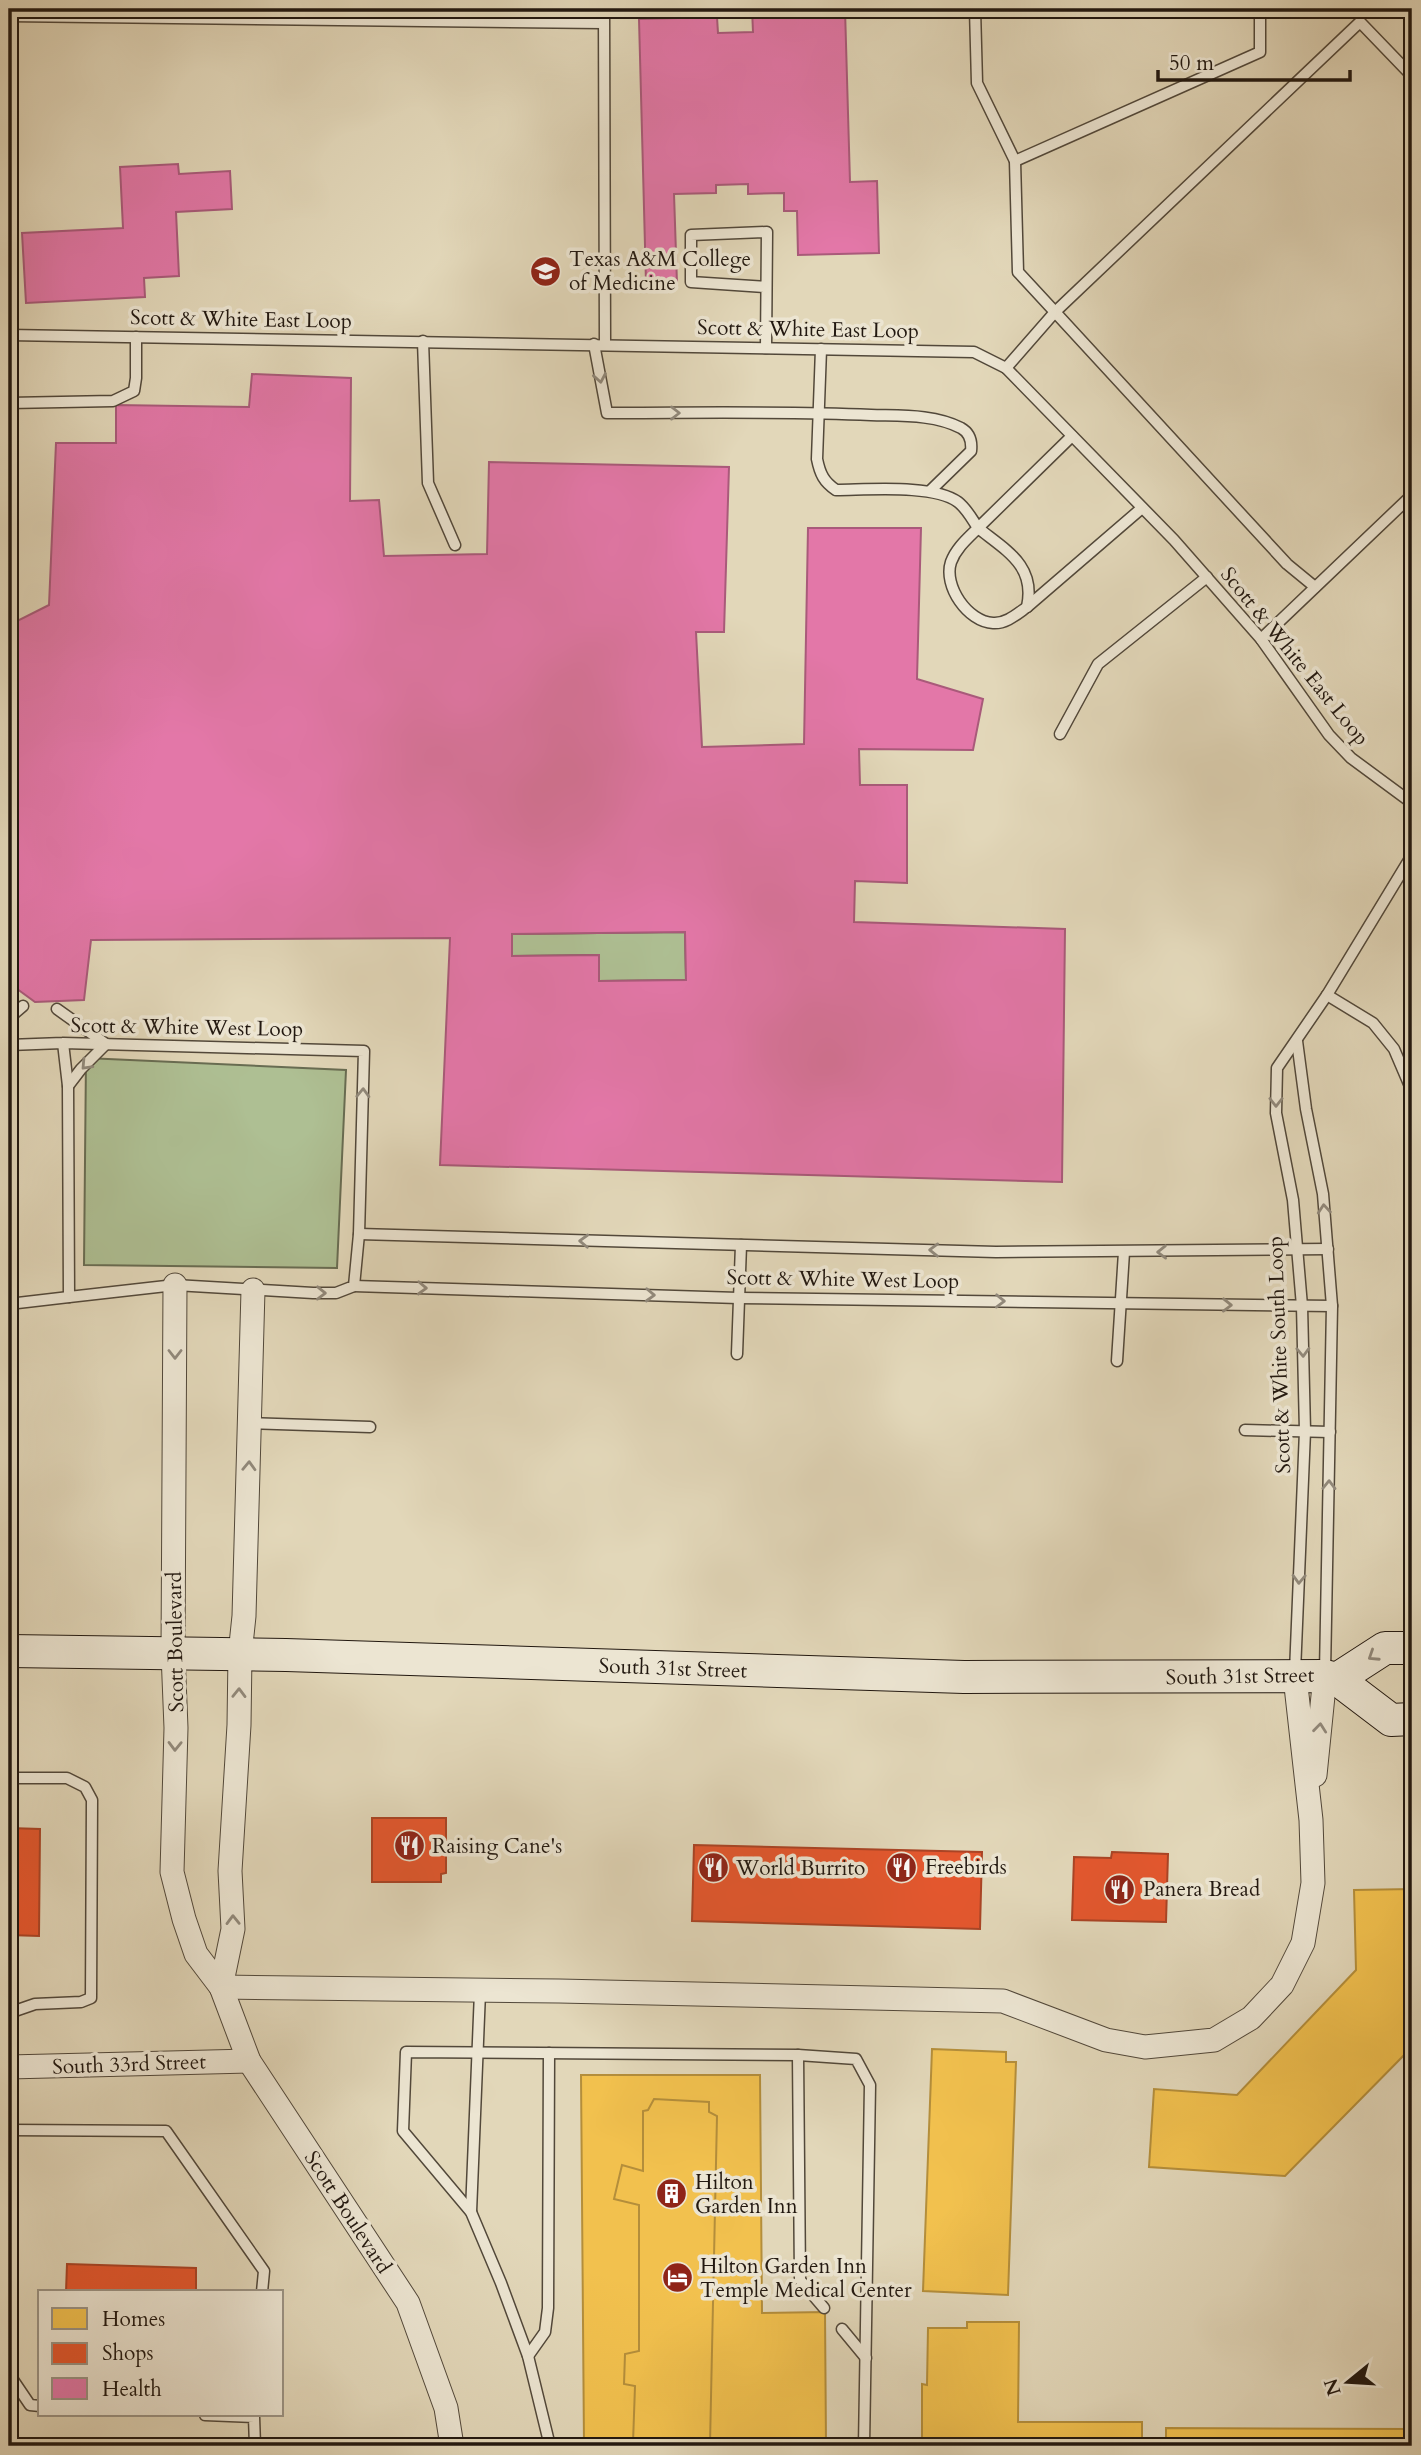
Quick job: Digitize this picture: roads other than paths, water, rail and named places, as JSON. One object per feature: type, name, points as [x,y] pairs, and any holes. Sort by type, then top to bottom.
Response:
[{"type":"main road","name":"South 31st Street","points":[[9,1651],[240,1654],[964,1676],[1319,1677],[1385,1648],[1412,1648]]},
{"type":"main road","name":"South 31st Street","points":[[1319,1677],[1391,1720],[1412,1719]]},
{"type":"street","name":"Scott Boulevard","points":[[175,1285],[173,1653],[176,1728],[172,1872],[196,1954],[221,1987],[249,2061],[408,2303],[446,2408],[452,2446]]},
{"type":"street","points":[[253,1290],[244,1616],[230,1871],[233,1929],[221,1987],[1003,2001],[1106,2040],[1145,2047],[1214,2040],[1251,2018],[1282,1985],[1303,1943],[1313,1883],[1311,1820],[1319,1677]]},
{"type":"street","name":"South 33rd Street","points":[[9,2067],[249,2061]]},
{"type":"lane","points":[[604,9],[599,344],[607,413],[820,413],[932,418],[962,429],[972,443],[971,451],[930,491]]},
{"type":"lane","points":[[975,9],[977,83],[1015,161],[1018,272],[1287,564],[1315,587]]},
{"type":"lane","points":[[1015,161],[1260,52],[1260,9]]},
{"type":"lane","points":[[9,16],[153,13],[603,23]]},
{"type":"lane","points":[[1006,368],[1055,312],[1360,22],[1412,76]]},
{"type":"lane","points":[[766,287],[691,282],[691,235],[766,232],[766,287],[766,348]]},
{"type":"lane","name":"Scott & White East Loop","points":[[9,335],[974,352],[1006,368],[1142,508],[1261,639],[1329,735],[1351,758],[1412,803]]},
{"type":"lane","points":[[9,402],[113,401],[134,391],[136,337]]},
{"type":"lane","points":[[423,341],[428,483],[455,545]]},
{"type":"lane","points":[[821,349],[817,460],[819,472],[827,484],[836,490],[930,491],[957,501],[978,528],[1021,565],[1028,580],[1030,594],[1027,607]]},
{"type":"lane","points":[[1072,436],[963,542],[951,563],[950,578],[961,604],[977,618],[992,624],[1008,620],[1027,607],[1142,508]]},
{"type":"lane","points":[[1261,639],[1412,495]]},
{"type":"lane","points":[[1060,734],[1098,664],[1206,577]]},
{"type":"lane","name":"Scott & White South Loop","points":[[1319,1677],[1305,1431],[1302,1306],[1293,1200],[1276,1113],[1277,1068],[1327,995],[1412,855]]},
{"type":"lane","points":[[1327,995],[1373,1023],[1394,1049],[1412,1091]]},
{"type":"lane","points":[[9,1018],[23,1006]]},
{"type":"lane","points":[[57,1009],[106,1044],[68,1086]]},
{"type":"lane","points":[[1297,1041],[1306,1110],[1323,1194],[1332,1306],[1330,1432],[1319,1677]]},
{"type":"lane","points":[[63,1043],[68,1086],[69,1297]]},
{"type":"lane","name":"Scott & White West Loop","points":[[9,1045],[63,1043],[365,1051],[359,1234],[996,1252],[1328,1249]]},
{"type":"lane","points":[[354,1286],[359,1234]]},
{"type":"lane","points":[[737,1354],[741,1245]]},
{"type":"lane","points":[[1117,1361],[1124,1252]]},
{"type":"lane","name":"Scott & White West Loop","points":[[9,1304],[175,1285],[336,1293],[354,1286],[738,1298],[1332,1306]]},
{"type":"lane","points":[[250,1423],[370,1427]]},
{"type":"lane","points":[[1245,1430],[1330,1432]]},
{"type":"lane","points":[[9,1778],[67,1778],[85,1787],[92,1800],[92,1813],[91,1998],[81,2002],[36,2004],[9,2013]]},
{"type":"lane","points":[[471,2212],[480,1992]]},
{"type":"lane","points":[[550,2446],[528,2356],[471,2212],[403,2131],[406,2052],[799,2055],[856,2059],[870,2085],[864,2446]]},
{"type":"lane","points":[[528,2356],[545,2332],[548,2308],[549,2053]]},
{"type":"lane","points":[[799,2055],[800,2280],[824,2308]]},
{"type":"lane","points":[[9,2130],[166,2131],[264,2271],[262,2290]]},
{"type":"lane","points":[[842,2329],[866,2358]]},
{"type":"lane","points":[[9,2374],[30,2405],[38,2406]]},
{"type":"lane","points":[[254,2416],[255,2446]]},
{"type":"place","name":"Texas A&M College of Medicine","points":[[546,271]]},
{"type":"place","name":"Raising Cane's","points":[[409,1846]]},
{"type":"place","name":"Freebirds","points":[[902,1867]]},
{"type":"place","name":"World Burrito","points":[[713,1868]]},
{"type":"place","name":"Panera Bread","points":[[1120,1889]]},
{"type":"place","name":"Hilton Garden Inn","points":[[672,2194]]},
{"type":"place","name":"Hilton Garden Inn Temple Medical Center","points":[[677,2278]]}]
